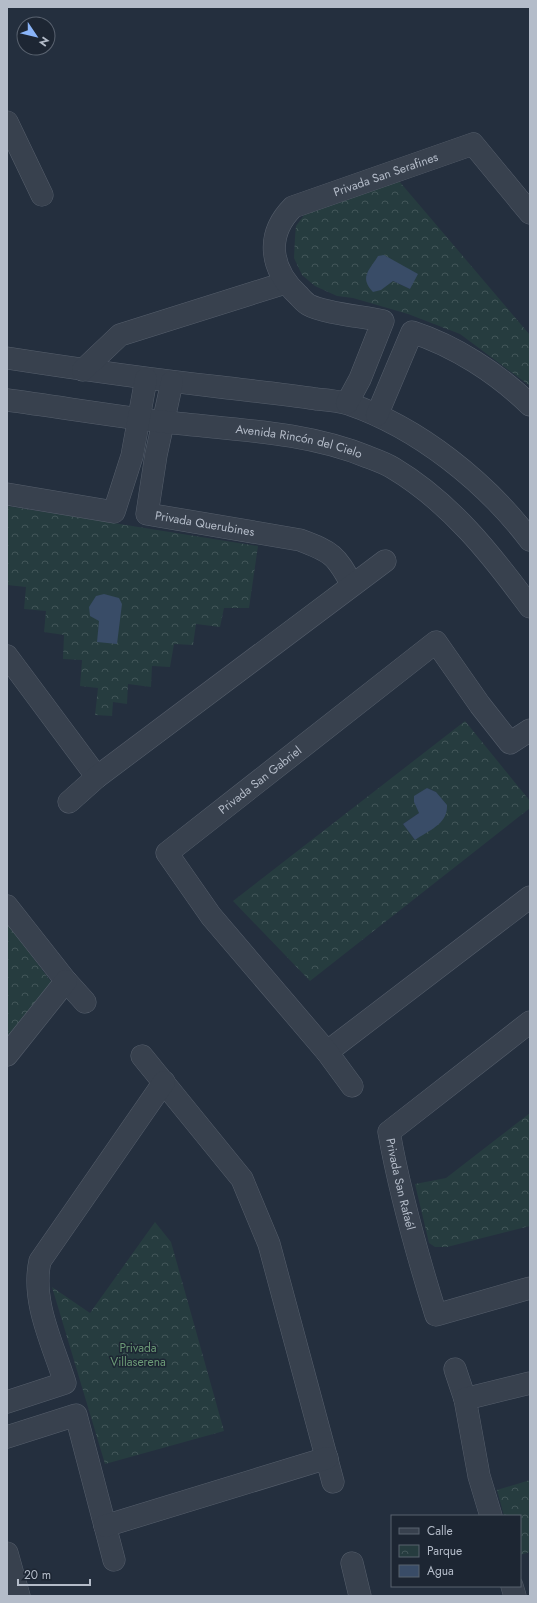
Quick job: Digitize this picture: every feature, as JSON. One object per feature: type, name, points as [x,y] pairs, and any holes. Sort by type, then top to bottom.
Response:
[{"type":"street","points":[[7,122],[42,195]]},
{"type":"street","name":"Privada San Serafines","points":[[347,404],[360,379],[383,321],[309,305],[285,283],[278,268],[274,252],[275,240],[276,230],[283,217],[292,207],[473,144],[530,213]]},
{"type":"street","points":[[83,370],[120,335],[285,283]]},
{"type":"street","points":[[377,415],[412,332],[432,339],[460,352],[499,380],[530,405]]},
{"type":"street","points":[[7,358],[146,379],[297,396],[347,404],[377,415],[426,443],[485,489],[508,512],[530,540]]},
{"type":"street","points":[[7,494],[114,512],[132,456],[146,379]]},
{"type":"street","name":"Privada Querubines","points":[[172,382],[156,456],[147,514],[300,540],[318,547],[334,556],[352,585]]},
{"type":"street","name":"Avenida Rincón del Cielo","points":[[7,400],[164,422],[285,435],[319,441],[351,450],[392,467],[432,495],[462,522],[503,570],[530,607]]},
{"type":"street","points":[[69,802],[97,777],[384,561]]},
{"type":"street","name":"Privada San Gabriel","points":[[352,1086],[327,1052],[211,916],[167,853],[436,642],[480,705],[510,743],[530,730]]},
{"type":"street","points":[[7,656],[97,777]]},
{"type":"street","points":[[327,1052],[530,897]]},
{"type":"street","points":[[7,906],[66,981],[85,1002]]},
{"type":"street","points":[[11,1046],[66,981]]},
{"type":"street","name":"Privada San Rafaél","points":[[530,1022],[389,1132],[398,1183],[436,1315],[530,1288]]},
{"type":"street","points":[[142,1056],[242,1179],[269,1244],[333,1482]]},
{"type":"street","points":[[7,1402],[65,1383],[38,1299],[37,1276],[40,1262],[164,1082]]},
{"type":"street","points":[[455,1369],[466,1399],[479,1476],[491,1515]]},
{"type":"street","points":[[466,1399],[530,1382]]},
{"type":"street","points":[[7,1437],[76,1415],[114,1560]]},
{"type":"street","points":[[106,1526],[327,1458]]},
{"type":"street","points":[[7,1553],[19,1596]]},
{"type":"street","points":[[352,1563],[360,1596]]},
{"type":"green space","points":[[399,181],[530,335],[530,386],[460,334],[408,314],[353,298],[337,296],[315,286],[302,275],[294,258],[296,226],[310,207]],"holes":[[[417,274],[410,289],[393,281]]]},
{"type":"green space","points":[[7,506],[258,546],[249,608],[224,608],[220,627],[196,624],[193,645],[174,644],[170,667],[152,666],[151,687],[128,684],[127,704],[113,702],[112,716],[95,715],[98,688],[80,686],[82,660],[63,659],[64,635],[44,632],[46,611],[24,609],[26,587],[7,585]]},
{"type":"green space","points":[[465,721],[530,801],[530,808],[310,981],[233,901]],"holes":[[[427,788],[436,792],[415,840],[403,824],[419,813],[421,793]]]},
{"type":"green space","points":[[7,923],[55,987],[7,1044]]},
{"type":"green space","points":[[530,1113],[530,1226],[447,1247],[435,1247],[429,1243],[415,1184],[446,1178]]},
{"type":"green space","name":"Privada Villaserena","points":[[155,1222],[171,1242],[224,1431],[105,1464],[52,1287],[90,1313]]},
{"type":"green space","points":[[530,1480],[530,1552],[521,1555],[521,1515],[504,1515],[497,1490]]},
{"type":"water","points":[[384,255],[418,274],[410,289],[393,281],[381,290],[373,292],[369,287],[366,278],[367,274],[378,256]]},
{"type":"water","points":[[104,594],[119,598],[122,604],[117,644],[97,642],[99,621],[90,616],[89,607],[96,596]]},
{"type":"water","points":[[427,788],[436,792],[447,805],[446,812],[441,822],[437,826],[415,840],[403,824],[419,813],[414,802],[414,796]]}]
